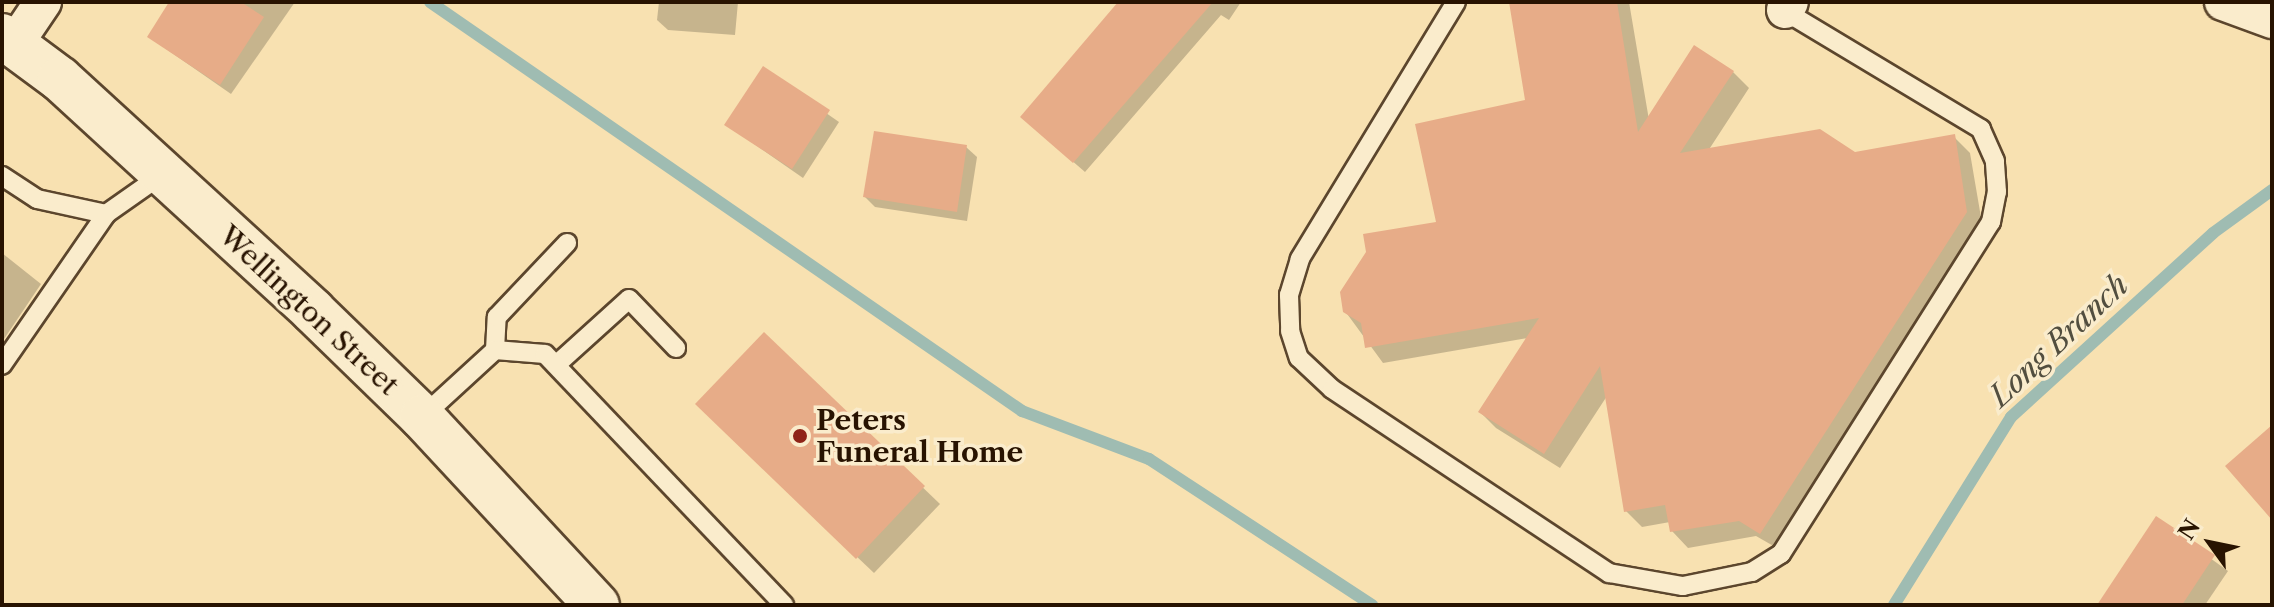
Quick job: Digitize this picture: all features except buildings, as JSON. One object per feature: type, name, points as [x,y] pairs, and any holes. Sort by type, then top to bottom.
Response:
[{"type":"street","points":[[8,41],[43,2]]},
{"type":"street","points":[[2223,2],[2272,20]]},
{"type":"street","name":"Wellington Street","points":[[8,41],[60,79],[422,417],[597,605]]},
{"type":"lane","points":[[1456,2],[1300,259],[1289,295],[1290,331],[1299,358],[1332,389],[1609,573],[1683,586],[1752,572],[1781,554],[1991,222],[1997,192],[1995,161],[1981,129],[1782,5]]},
{"type":"lane","points":[[2,365],[106,214],[163,174]]},
{"type":"lane","points":[[2,176],[37,199],[106,214]]},
{"type":"lane","points":[[422,417],[495,350],[497,317],[567,243]]},
{"type":"lane","points":[[556,365],[629,299],[676,348]]},
{"type":"lane","points":[[495,350],[545,354],[784,605]]},
{"type":"waterway","points":[[430,2],[1022,411],[1149,459],[1372,605]]},
{"type":"waterway","name":"Long Branch","points":[[1894,605],[2011,417],[2213,233],[2272,190]]},
{"type":"place","name":"Peters Funeral Home","points":[[800,436]]}]
